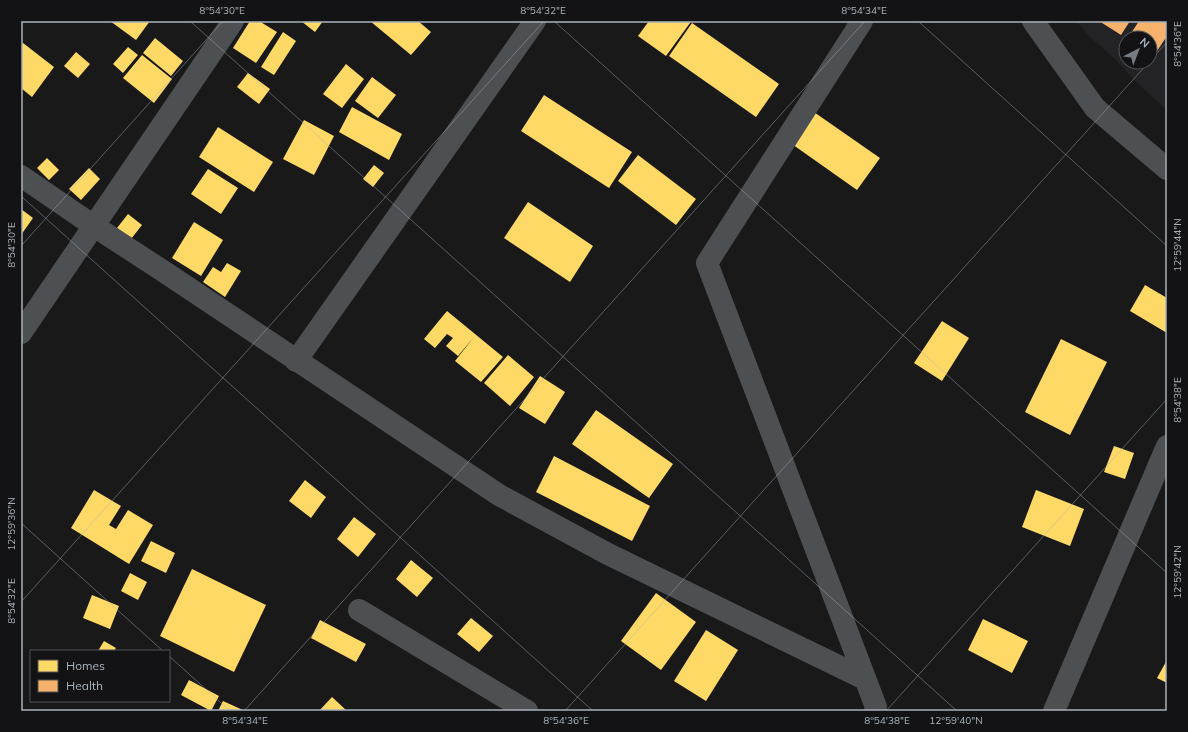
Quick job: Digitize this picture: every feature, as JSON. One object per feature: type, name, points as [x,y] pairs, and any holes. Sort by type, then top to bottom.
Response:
[{"type":"street","points":[[21,332],[233,21]]},
{"type":"street","points":[[296,361],[535,21]]},
{"type":"street","points":[[862,21],[706,263],[876,707],[875,711]]},
{"type":"street","points":[[1033,21],[1094,108],[1167,168]]},
{"type":"street","points":[[21,176],[296,361],[499,495],[608,554],[865,679]]},
{"type":"street","points":[[1054,711],[1167,446]]},
{"type":"street","points":[[359,610],[527,711]]},
{"type":"shaded area","points":[[1076,21],[1167,21],[1167,110],[1125,70],[1158,70],[1158,30],[1118,30],[1118,62],[1090,37]]},
{"type":"building: Homes","points":[[110,21],[150,21],[136,40]]},
{"type":"building: Homes","points":[[250,21],[259,21],[277,32],[256,63],[233,48]]},
{"type":"building: Homes","points":[[301,21],[323,21],[315,32]]},
{"type":"building: Homes","points":[[370,21],[418,21],[431,32],[411,55]]},
{"type":"building: Homes","points":[[649,21],[688,21],[690,23],[666,56],[638,36]]},
{"type":"building: Homes","points":[[692,23],[779,84],[756,117],[669,56]]},
{"type":"building: Homes","points":[[283,32],[296,41],[274,75],[261,67]]},
{"type":"building: Homes","points":[[155,38],[183,61],[171,76],[143,53]]},
{"type":"building: Homes","points":[[23,43],[54,67],[32,97],[21,88],[21,46]]},
{"type":"building: Homes","points":[[128,47],[138,55],[123,73],[113,64]]},
{"type":"building: Homes","points":[[76,52],[90,64],[78,78],[64,66]]},
{"type":"building: Homes","points":[[142,55],[172,79],[154,103],[123,78]]},
{"type":"building: Homes","points":[[346,64],[364,79],[342,108],[323,94]]},
{"type":"building: Homes","points":[[248,73],[270,89],[259,104],[237,87]]},
{"type":"building: Homes","points":[[372,77],[396,95],[378,118],[355,101]]},
{"type":"building: Homes","points":[[544,95],[632,152],[609,188],[521,131]]},
{"type":"building: Homes","points":[[352,107],[402,134],[389,160],[339,132]]},
{"type":"building: Homes","points":[[811,110],[880,158],[857,190],[789,142]]},
{"type":"building: Homes","points":[[304,120],[334,136],[314,175],[283,159]]},
{"type":"building: Homes","points":[[218,127],[273,162],[254,192],[199,157]]},
{"type":"building: Homes","points":[[638,155],[696,199],[676,225],[618,181]]},
{"type":"building: Homes","points":[[47,158],[59,170],[49,180],[37,168]]},
{"type":"building: Homes","points":[[374,165],[384,173],[373,187],[363,179]]},
{"type":"building: Homes","points":[[89,168],[100,179],[81,200],[69,189]]},
{"type":"building: Homes","points":[[208,169],[238,188],[221,214],[191,194]]},
{"type":"building: Homes","points":[[528,202],[593,246],[570,282],[504,238]]},
{"type":"building: Homes","points":[[21,209],[33,218],[21,235]]},
{"type":"building: Homes","points":[[128,214],[142,225],[131,239],[117,228]]},
{"type":"building: Homes","points":[[194,222],[223,240],[201,276],[172,258]]},
{"type":"building: Homes","points":[[227,263],[241,271],[225,297],[203,282],[213,267],[221,272]]},
{"type":"building: Homes","points":[[1145,285],[1167,298],[1167,333],[1130,311]]},
{"type":"building: Homes","points":[[447,311],[503,357],[481,382],[455,361],[474,337],[458,356],[446,346],[453,338],[447,334],[435,348],[424,339]]},
{"type":"building: Homes","points":[[942,321],[969,338],[942,381],[914,363]]},
{"type":"building: Homes","points":[[1061,339],[1107,362],[1070,435],[1025,412]]},
{"type":"building: Homes","points":[[508,355],[534,377],[510,406],[484,383]]},
{"type":"building: Homes","points":[[540,376],[565,392],[545,424],[519,408]]},
{"type":"building: Homes","points":[[596,410],[673,464],[649,498],[572,444]]},
{"type":"building: Homes","points":[[1114,446],[1134,453],[1125,479],[1104,472]]},
{"type":"building: Homes","points":[[554,456],[650,506],[632,541],[536,492]]},
{"type":"building: Homes","points":[[305,480],[326,497],[311,518],[289,501]]},
{"type":"building: Homes","points":[[94,490],[121,506],[109,525],[116,529],[128,510],[153,525],[129,564],[71,528]]},
{"type":"building: Homes","points":[[1036,490],[1084,509],[1070,546],[1022,527]]},
{"type":"building: Homes","points":[[354,517],[376,534],[358,557],[337,539]]},
{"type":"building: Homes","points":[[151,541],[175,553],[166,573],[141,561]]},
{"type":"building: Homes","points":[[411,560],[433,578],[417,597],[396,579]]},
{"type":"building: Homes","points":[[192,569],[266,605],[234,672],[160,636]]},
{"type":"building: Homes","points":[[130,573],[147,582],[138,600],[121,591]]},
{"type":"building: Homes","points":[[656,593],[696,622],[661,670],[621,641]]},
{"type":"building: Homes","points":[[92,595],[119,606],[110,629],[83,618]]},
{"type":"building: Homes","points":[[471,618],[493,636],[479,652],[457,634]]},
{"type":"building: Homes","points":[[983,619],[1028,641],[1012,673],[968,650]]},
{"type":"building: Homes","points":[[320,620],[366,644],[356,662],[311,638]]},
{"type":"building: Homes","points":[[706,630],[738,650],[706,701],[674,681]]},
{"type":"building: Homes","points":[[104,641],[116,648],[115,650],[99,650]]},
{"type":"building: Homes","points":[[1167,660],[1167,683],[1157,678]]},
{"type":"building: Homes","points":[[189,680],[219,696],[211,711],[181,695]]},
{"type":"building: Homes","points":[[332,697],[347,711],[319,711]]},
{"type":"building: Homes","points":[[223,701],[245,711],[218,711]]},
{"type":"building: Health","points":[[1099,21],[1130,21],[1124,30],[1118,30],[1118,33]]},
{"type":"building: Health","points":[[1139,21],[1167,21],[1167,36],[1158,50],[1158,30],[1133,30]]}]
